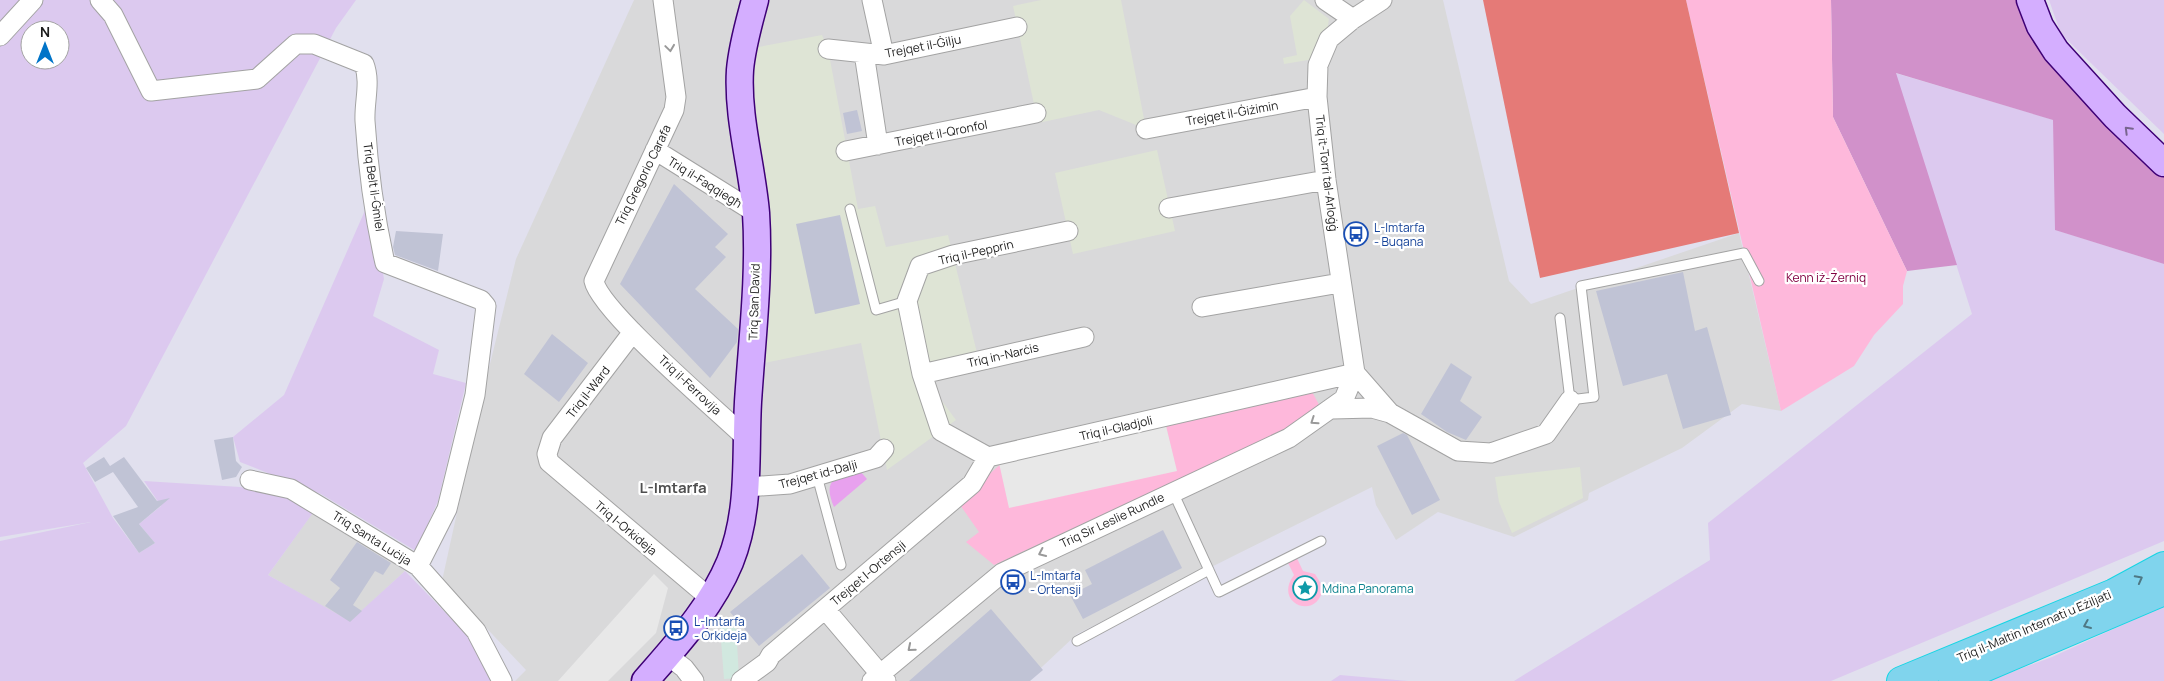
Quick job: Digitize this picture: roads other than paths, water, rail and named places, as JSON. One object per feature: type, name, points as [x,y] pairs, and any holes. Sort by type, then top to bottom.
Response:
[{"type":"highway","name":"Triq il-Maltin Internati u Eżiljati","points":[[1901,681],[2114,593],[2164,566]]},
{"type":"highway","name":"Triq il-Maltin Internati u Eżiljati","points":[[1953,681],[2164,591]]},
{"type":"street","points":[[0,36],[33,0]]},
{"type":"street","name":"Triq Belt il-Ġmiel","points":[[100,0],[113,14],[151,91],[257,79],[296,44],[314,44],[364,64],[368,74],[365,120],[370,165],[386,263],[481,300],[486,306],[475,395],[447,510],[418,566]]},
{"type":"street","name":"Triq Gregorio Carafa","points":[[634,332],[599,294],[594,281],[674,110],[676,97],[664,0]]},
{"type":"street","name":"Triq San David","points":[[644,681],[685,635],[711,599],[737,542],[747,487],[746,438],[756,282],[756,213],[740,72],[743,46],[755,0]]},
{"type":"street","points":[[872,0],[884,55]]},
{"type":"street","points":[[1325,0],[1353,19]]},
{"type":"street","name":"Triq it-Torri tal-Arloġġ","points":[[1355,373],[1326,180],[1317,97],[1318,65],[1329,39],[1353,19],[1382,0]]},
{"type":"street","points":[[2030,0],[2040,26],[2056,51],[2114,116],[2164,163]]},
{"type":"street","name":"Trejqet il-Ġilju","points":[[828,49],[884,55],[1017,27]]},
{"type":"street","points":[[864,53],[878,145]]},
{"type":"street","name":"Trejqet il-Ġiżimin","points":[[1146,128],[1317,97]]},
{"type":"street","name":"Trejqet il-Qronfol","points":[[846,151],[1036,114]]},
{"type":"street","name":"Triq il-Faqqiegħ","points":[[655,150],[756,213]]},
{"type":"street","points":[[1170,208],[1326,180]]},
{"type":"street","name":"Triq il-Pepprin","points":[[907,301],[920,266],[953,255],[1068,231]]},
{"type":"street","points":[[1202,308],[1340,283]]},
{"type":"street","points":[[907,301],[922,374],[941,431],[988,457]]},
{"type":"street","name":"Triq il-Ferrovija","points":[[634,332],[746,438]]},
{"type":"street","name":"Triq il-Ward","points":[[547,454],[552,438],[634,332]]},
{"type":"street","name":"Triq in-Narċis","points":[[922,374],[1084,337]]},
{"type":"street","points":[[1355,373],[1390,413]]},
{"type":"street","name":"Triq Sir Leslie Rundle","points":[[879,679],[1002,573],[1289,438],[1344,399],[1355,373]]},
{"type":"street","name":"Triq il-Gladjoli","points":[[988,457],[1355,373]]},
{"type":"street","points":[[1332,409],[1372,408],[1390,413],[1458,451],[1491,453],[1546,434],[1570,400]]},
{"type":"street","name":"Trejqet id-Dalji","points":[[747,487],[790,484],[876,458],[884,449]]},
{"type":"street","name":"Triq l-Orkideja","points":[[547,454],[548,462],[553,468],[711,599]]},
{"type":"street","name":"Trejqet l-Ortensji","points":[[741,681],[767,662],[771,655],[972,484],[988,457]]},
{"type":"street","name":"Triq Santa Luċija","points":[[250,480],[291,489],[418,566],[476,631],[502,681]]},
{"type":"street","points":[[825,609],[879,679]]},
{"type":"street","points":[[667,655],[684,668],[694,681]]},
{"type":"lane","points":[[850,210],[876,310],[907,301]]},
{"type":"lane","points":[[1560,318],[1570,400],[1594,397],[1581,286],[1744,252],[1759,281]]},
{"type":"lane","points":[[817,476],[841,565]]},
{"type":"lane","points":[[1173,492],[1219,592],[1321,541]]},
{"type":"lane","points":[[1077,641],[1209,570]]},
{"type":"place","name":"L-Imtarfa - Buqana","points":[[1356,234]]},
{"type":"place","name":"L-Imtarfa - Ortensji","points":[[1013,582]]},
{"type":"place","name":"Mdina Panorama","points":[[1305,588]]},
{"type":"place","name":"L-Imtarfa - Orkideja","points":[[676,628]]},
{"type":"district","name":"L-Imtarfa","points":[[673,487]]},
{"type":"park label","name":"Kenn iż-Żerniq","points":[[1826,277]]}]
